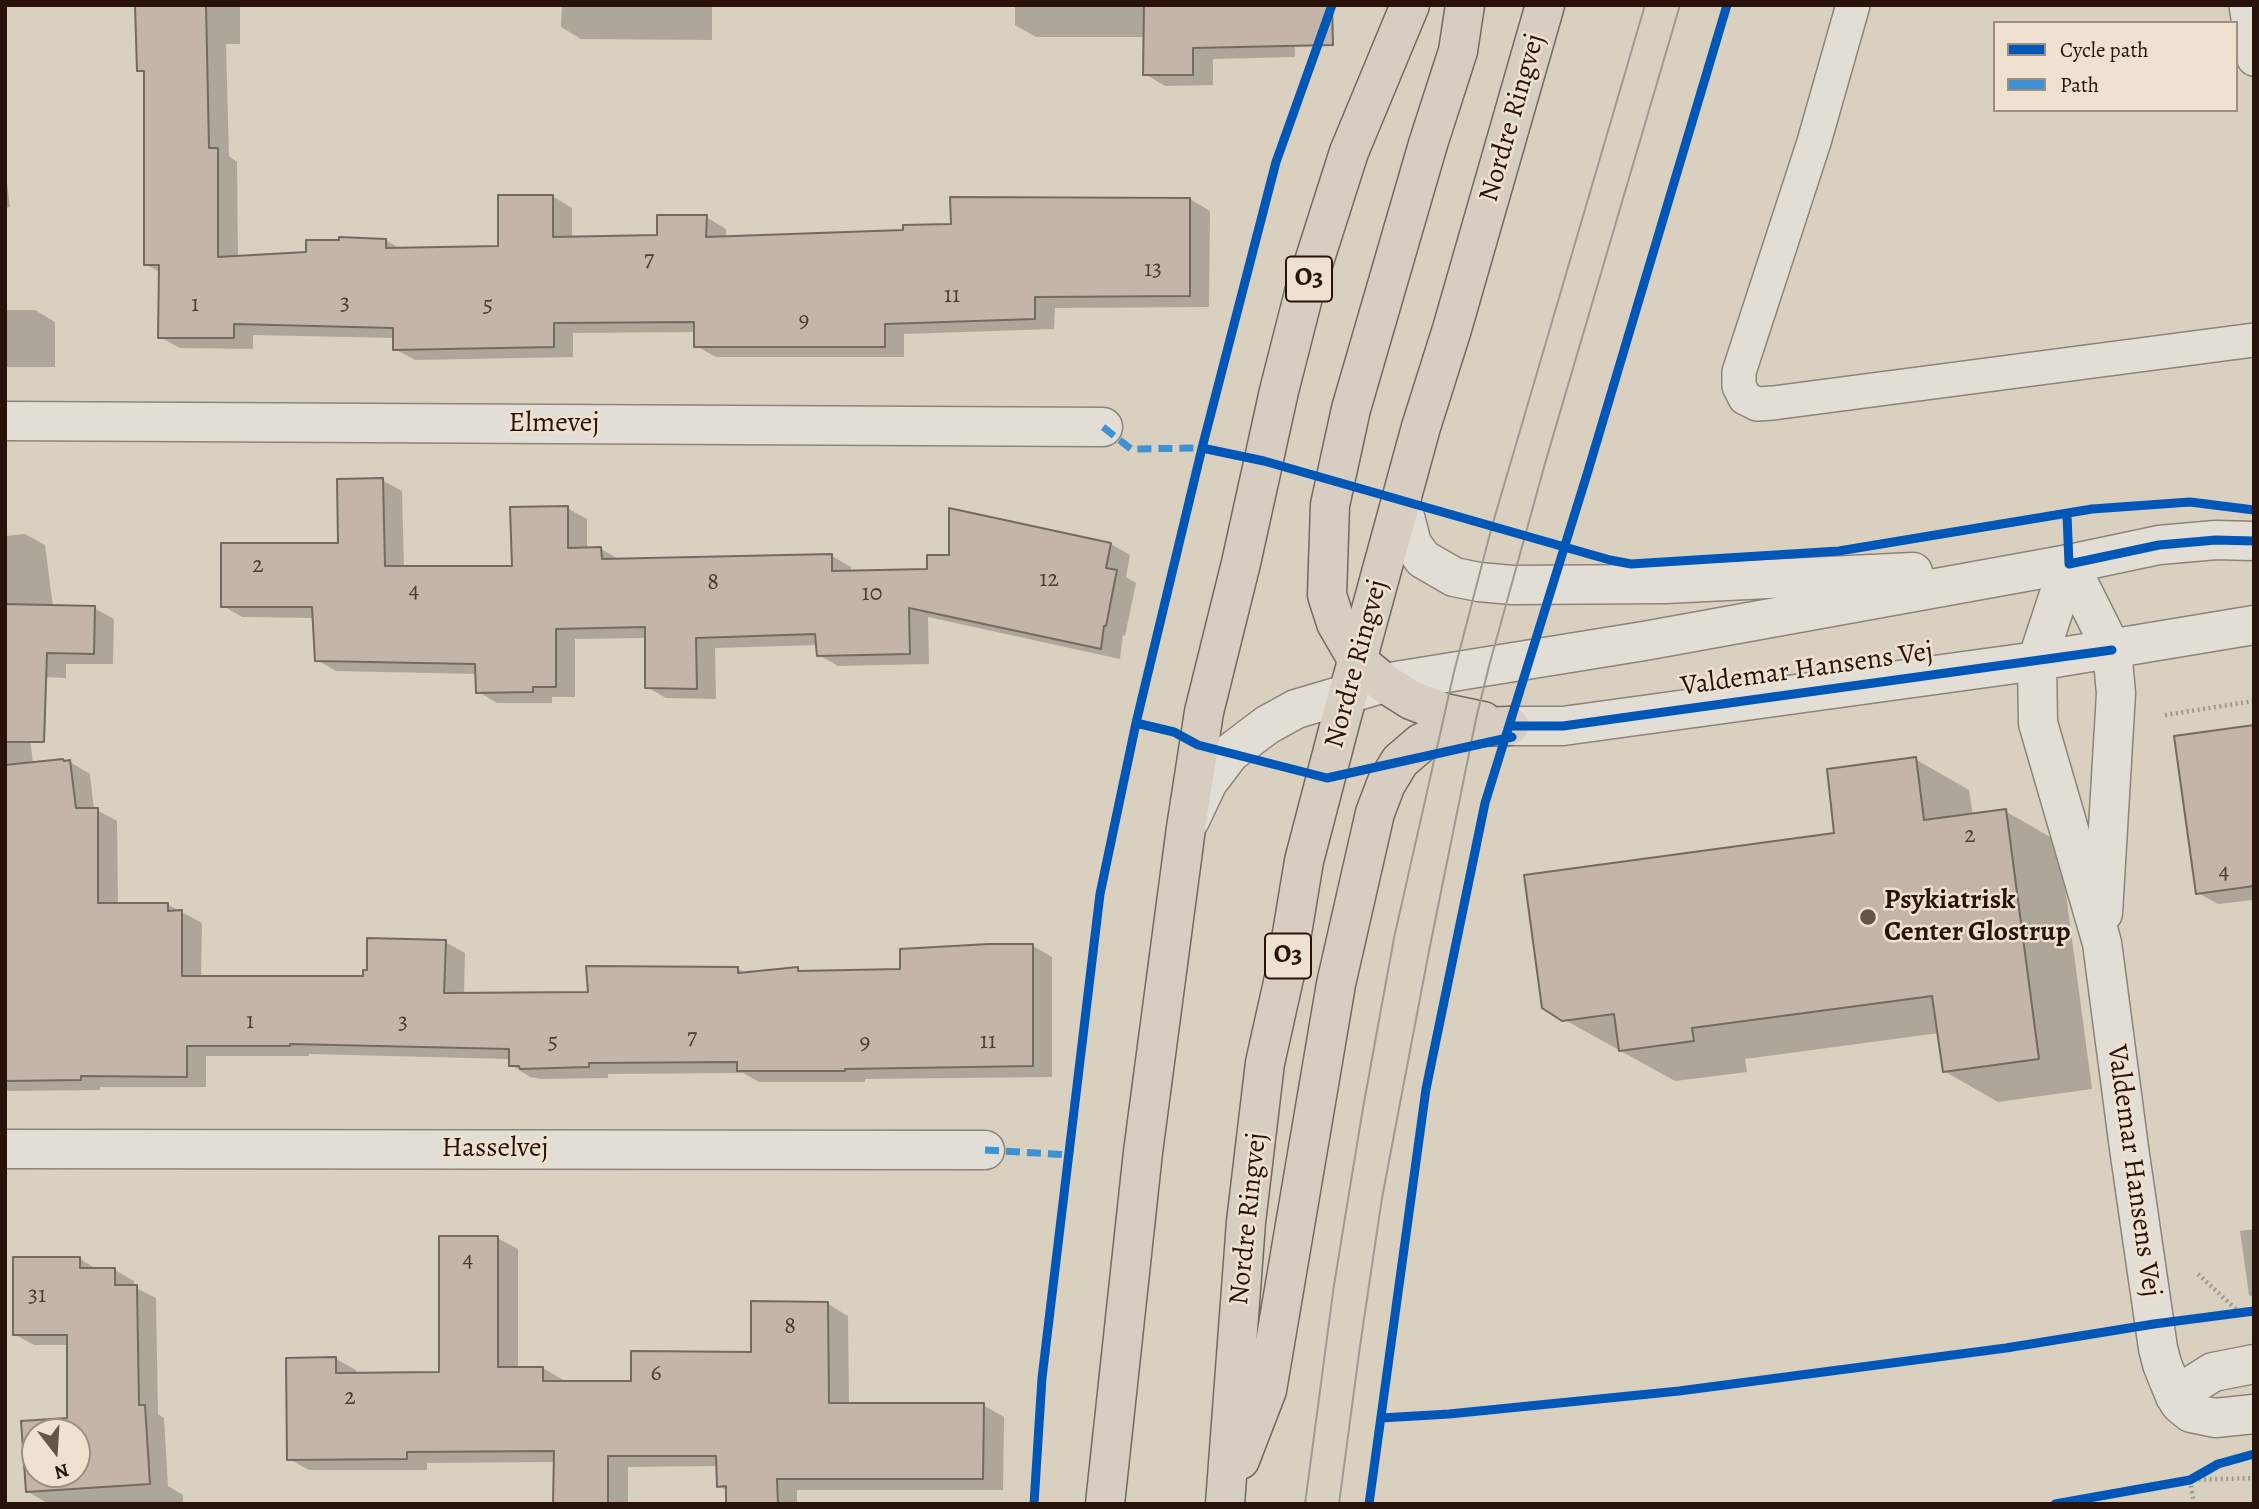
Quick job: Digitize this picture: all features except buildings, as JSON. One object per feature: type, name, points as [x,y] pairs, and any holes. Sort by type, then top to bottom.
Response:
[{"type":"main road","name":"O3","points":[[1105,1504],[1143,1152],[1204,712],[1304,293],[1349,152],[1410,5]]},
{"type":"main road","points":[[1465,5],[1458,51],[1351,409],[1330,505],[1327,594],[1336,624],[1364,679],[1445,713],[1509,726]]},
{"type":"main road","name":"Nordre Ringvej","points":[[1225,1501],[1246,1222],[1265,1063],[1286,969],[1304,861],[1364,679],[1401,501],[1545,5]]},
{"type":"main road","points":[[1225,1501],[1267,1390],[1336,984],[1379,803],[1386,784],[1400,761],[1420,743],[1441,733],[1474,727],[1509,726]]},
{"type":"street","name":"Elmevej","points":[[5,421],[1102,427]]},
{"type":"street","name":"Valdemar Hansens Vej","points":[[1401,501],[1412,544],[1423,559],[1454,578],[1512,585],[1664,584],[2069,564]]},
{"type":"street","name":"Valdemar Hansens Vej","points":[[1186,828],[1208,782],[1230,753],[1267,725],[1364,679],[1644,641],[2069,564],[2159,545],[2216,540],[2254,541]]},
{"type":"street","name":"Valdemar Hansens Vej","points":[[2069,564],[2112,650],[2116,693],[2102,943]]},
{"type":"street","name":"Valdemar Hansens Vej","points":[[2069,564],[2037,661],[2038,723],[2102,943],[2156,1336],[2162,1364],[2175,1396]]},
{"type":"street","name":"Valdemar Hansens Vej","points":[[1509,726],[1563,726],[2037,661],[2254,625]]},
{"type":"street","name":"Hasselvej","points":[[5,1149],[985,1150]]},
{"type":"street","points":[[2251,1365],[2213,1372],[2175,1396],[2191,1413],[2202,1417],[2229,1418],[2254,1414]]},
{"type":"lane","points":[[1853,5],[1814,142],[1739,372],[1739,386],[1745,398],[1757,404],[1773,403],[2254,340]]},
{"type":"lane","points":[[2246,5],[2254,59]]},
{"type":"path","points":[[2164,715],[2254,701]]},
{"type":"path","points":[[2194,1264],[2198,1275],[2244,1312],[2251,1365]]},
{"type":"path","points":[[2228,1315],[2244,1312]]},
{"type":"path","points":[[2190,1480],[2210,1468]]},
{"type":"path","points":[[2176,1483],[2254,1478]]},
{"type":"path","points":[[2190,1480],[2194,1504]]},
{"type":"tram line","points":[[1305,1504],[1334,1285],[1363,1108],[1394,938],[1454,672],[1492,526],[1645,5]]},
{"type":"tram line","points":[[1339,1504],[1382,1198],[1476,719],[1546,460],[1680,5]]},
{"type":"marked path","points":[[1103,427],[1131,449],[1202,448]]},
{"type":"marked path","points":[[985,1150],[1069,1155]]},
{"type":"cycle path","points":[[1034,1504],[1042,1378],[1100,894],[1136,723],[1202,448],[1276,162],[1332,5]]},
{"type":"cycle path","points":[[1369,1504],[1426,1089],[1485,803],[1588,471],[1727,5]]},
{"type":"cycle path","points":[[1202,448],[1264,461],[1631,564],[1839,551],[2092,509],[2190,502],[2254,510]]},
{"type":"cycle path","points":[[2067,515],[2069,564],[2159,545],[2216,540],[2254,541]]},
{"type":"cycle path","points":[[1509,726],[1563,726],[2112,650]]},
{"type":"cycle path","points":[[1136,723],[1174,732],[1198,745],[1327,778],[1512,737]]},
{"type":"cycle path","points":[[1381,1418],[1449,1414],[1679,1391],[2006,1348],[2254,1311]]},
{"type":"cycle path","points":[[2055,1504],[2190,1480],[2218,1464],[2254,1454]]},
{"type":"place","name":"Psykiatrisk Center Glostrup","points":[[1868,917]]}]
